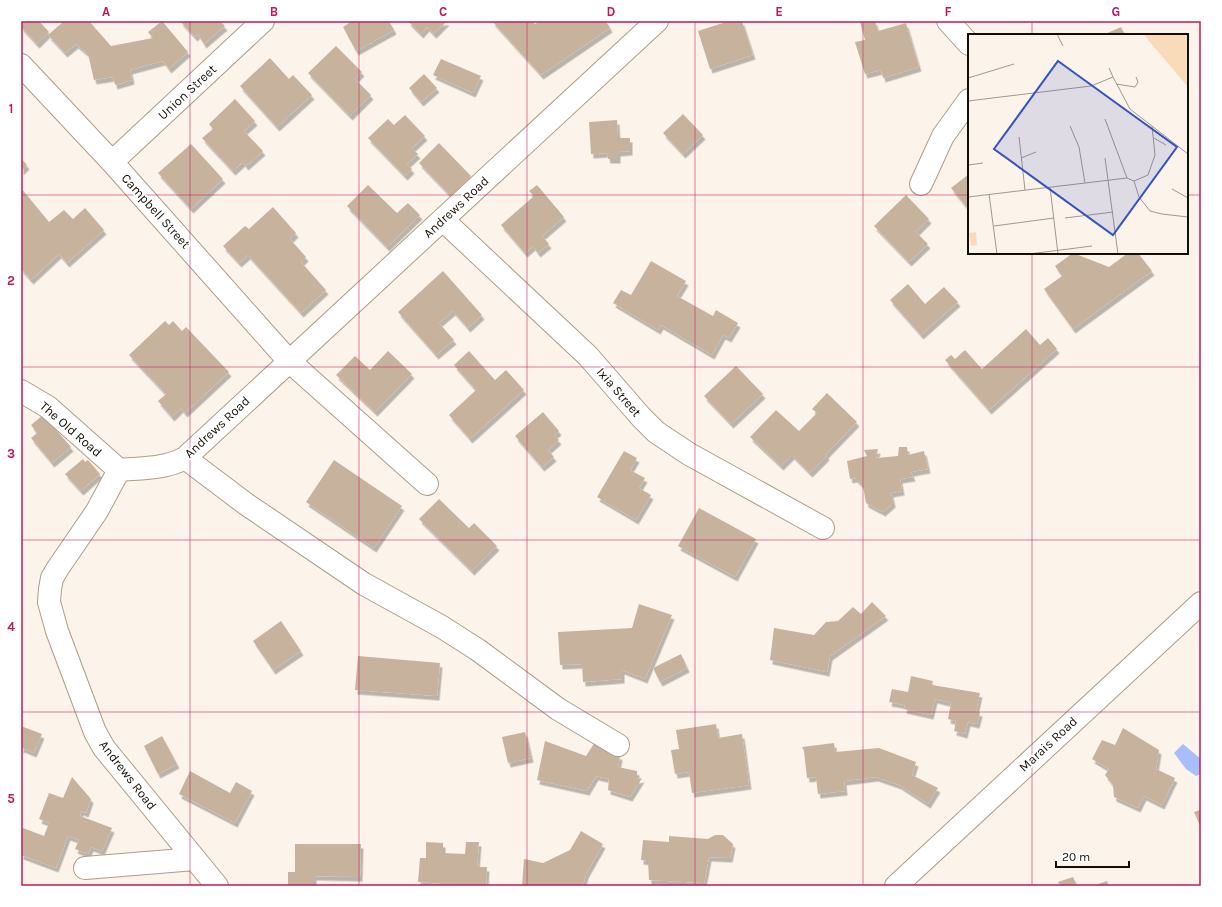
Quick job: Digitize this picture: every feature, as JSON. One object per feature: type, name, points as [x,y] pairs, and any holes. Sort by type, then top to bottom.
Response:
[{"type":"street","name":"Union Street","points":[[112,162],[263,21]]},
{"type":"street","name":"Andrews Road","points":[[217,886],[104,748],[95,732],[60,638],[50,602],[52,578],[97,511],[119,470],[174,464],[185,458],[288,360],[443,220],[657,21]]},
{"type":"street","points":[[948,21],[968,43]]},
{"type":"street","name":"Campbell Street","points":[[21,64],[112,162],[288,360],[427,484]]},
{"type":"street","points":[[921,184],[943,136],[968,101]]},
{"type":"street","name":"Ixia Street","points":[[443,220],[588,356],[656,432],[689,454],[758,490],[823,528]]},
{"type":"street","name":"The Old Road","points":[[21,391],[48,407],[119,470]]},
{"type":"street","points":[[185,458],[240,500],[352,576],[442,627],[478,650],[558,709],[618,745]]},
{"type":"street","name":"Marais Road","points":[[896,886],[1201,603]]},
{"type":"street","points":[[85,868],[195,859]]},
{"type":"water","points":[[1183,744],[1201,759],[1201,774],[1196,776],[1186,769],[1174,753]]},
{"type":"building","points":[[21,21],[39,21],[49,32],[37,44],[21,27]]},
{"type":"building","points":[[64,21],[89,21],[111,46],[153,38],[148,32],[162,21],[188,52],[169,69],[163,61],[130,70],[132,80],[115,85],[113,77],[94,80],[88,54],[76,44],[65,53],[48,35]]},
{"type":"building","points":[[180,21],[220,21],[225,26],[204,44],[198,34],[195,37]]},
{"type":"building","points":[[348,21],[389,21],[394,30],[356,51],[343,27],[349,23]]},
{"type":"building","points":[[408,21],[447,21],[434,34],[427,27],[421,34]]},
{"type":"building","points":[[492,21],[532,21],[535,24],[540,21],[606,21],[610,28],[541,75]]},
{"type":"building","points":[[729,21],[742,21],[753,55],[710,69],[698,31]]},
{"type":"building","points":[[875,21],[878,31],[906,23],[919,67],[883,78],[881,70],[865,74],[855,42],[865,40],[860,22]]},
{"type":"building","points":[[1121,27],[1124,34],[1105,34]]},
{"type":"building","points":[[336,46],[362,72],[355,79],[371,95],[350,116],[308,73]]},
{"type":"building","points":[[270,58],[289,79],[293,75],[312,95],[277,127],[240,86]]},
{"type":"building","points":[[441,59],[481,76],[473,93],[433,75]]},
{"type":"building","points":[[424,74],[437,88],[421,102],[409,88]]},
{"type":"building","points":[[235,99],[255,121],[244,131],[263,151],[246,166],[243,162],[233,171],[202,138],[213,129],[209,124]]},
{"type":"building","points":[[683,114],[703,135],[683,154],[663,133]]},
{"type":"building","points":[[405,115],[425,136],[412,148],[418,154],[407,164],[412,169],[405,176],[368,138],[388,119],[394,125]]},
{"type":"building","points":[[617,120],[618,138],[630,138],[630,151],[618,152],[618,159],[608,159],[607,153],[591,154],[589,122]]},
{"type":"building","points":[[439,143],[471,176],[451,196],[419,163]]},
{"type":"building","points":[[191,144],[223,179],[191,209],[158,173]]},
{"type":"building","points":[[21,158],[27,165],[21,171]]},
{"type":"building","points":[[968,175],[968,209],[951,188]]},
{"type":"building","points":[[368,185],[397,213],[408,203],[420,215],[387,247],[347,206]]},
{"type":"building","points":[[537,185],[564,217],[542,236],[549,244],[538,253],[533,246],[525,253],[501,225],[534,196],[529,191]]},
{"type":"building","points":[[21,188],[49,222],[64,210],[73,219],[85,208],[104,230],[67,263],[59,254],[31,280],[21,269]]},
{"type":"building","points":[[906,195],[929,219],[916,232],[928,244],[909,262],[874,226]]},
{"type":"building","points":[[273,207],[296,233],[290,239],[306,257],[301,262],[326,290],[301,313],[248,255],[239,263],[223,246],[245,226],[249,229]]},
{"type":"building","points":[[1072,254],[1076,254],[1109,267],[1127,254],[1139,254],[1152,271],[1073,329],[1044,289],[1062,276],[1055,266]]},
{"type":"building","points":[[651,261],[686,281],[677,296],[713,316],[716,310],[738,323],[729,338],[723,335],[712,355],[661,325],[658,330],[613,303],[621,290],[631,295]]},
{"type":"building","points":[[443,271],[482,315],[468,328],[453,311],[439,323],[454,340],[436,355],[398,312]]},
{"type":"building","points":[[908,284],[925,304],[944,287],[958,302],[921,335],[890,300]]},
{"type":"building","points":[[165,321],[169,325],[173,321],[182,331],[186,327],[229,372],[185,413],[181,408],[172,417],[158,401],[166,394],[129,355]]},
{"type":"building","points":[[1026,329],[1040,345],[1048,338],[1057,349],[989,410],[945,360],[951,355],[955,359],[965,350],[982,369]]},
{"type":"building","points":[[388,351],[412,374],[375,412],[336,375],[355,356],[370,370]]},
{"type":"building","points":[[469,351],[495,380],[506,370],[524,390],[470,439],[449,415],[476,390],[454,365]]},
{"type":"building","points":[[736,366],[763,394],[731,424],[704,396]]},
{"type":"building","points":[[827,393],[857,422],[810,473],[792,455],[781,466],[750,437],[776,410],[799,431],[817,413],[812,409]]},
{"type":"building","points":[[543,412],[559,431],[554,435],[559,440],[548,450],[554,457],[542,467],[515,436]]},
{"type":"building","points":[[43,415],[71,447],[52,463],[31,438],[37,433],[31,425]]},
{"type":"building","points":[[899,447],[907,447],[908,455],[924,451],[928,469],[911,472],[913,477],[900,479],[902,491],[891,493],[893,503],[883,512],[866,503],[863,486],[855,478],[850,479],[847,461],[867,456],[864,450],[878,449],[876,458],[898,456]]},
{"type":"building","points":[[624,451],[637,458],[630,470],[645,478],[639,488],[651,495],[636,520],[597,497]]},
{"type":"building","points":[[83,459],[85,462],[88,460],[100,474],[81,491],[65,474]]},
{"type":"building","points":[[334,460],[402,506],[374,548],[306,502]]},
{"type":"building","points":[[439,499],[469,528],[474,523],[497,546],[472,571],[419,519]]},
{"type":"building","points":[[699,508],[756,539],[735,577],[678,546]]},
{"type":"building","points":[[872,602],[886,616],[830,656],[827,672],[770,660],[774,628],[814,635],[826,622],[838,621],[853,607],[861,614]]},
{"type":"building","points":[[639,604],[672,615],[645,679],[622,670],[622,679],[583,682],[582,664],[560,665],[558,632],[632,628]]},
{"type":"building","points":[[281,621],[301,651],[273,670],[253,641]]},
{"type":"building","points":[[681,654],[687,668],[660,682],[653,668]]},
{"type":"building","points":[[358,656],[440,663],[437,696],[355,690]]},
{"type":"building","points":[[911,676],[933,681],[932,685],[980,693],[976,711],[980,712],[977,724],[968,722],[965,734],[954,731],[956,721],[948,719],[951,703],[935,699],[931,715],[904,709],[905,705],[889,702],[892,689],[908,692]]},
{"type":"building","points":[[716,724],[718,738],[742,734],[749,785],[692,793],[689,772],[675,774],[671,750],[679,749],[676,730]]},
{"type":"building","points":[[21,726],[42,734],[34,753],[22,748],[21,750]]},
{"type":"building","points":[[1123,728],[1159,750],[1156,769],[1175,778],[1162,805],[1144,796],[1138,808],[1114,797],[1113,785],[1105,775],[1109,769],[1092,759],[1102,740],[1115,745]]},
{"type":"building","points":[[525,732],[531,758],[508,763],[502,737]]},
{"type":"building","points":[[162,736],[177,764],[158,774],[144,746]]},
{"type":"building","points":[[545,741],[586,756],[595,742],[620,756],[618,767],[637,771],[637,779],[642,778],[630,797],[608,790],[609,779],[596,776],[587,791],[537,780]]},
{"type":"building","points":[[834,743],[835,752],[879,748],[916,762],[912,775],[938,788],[928,804],[899,785],[876,777],[844,781],[845,791],[818,794],[816,777],[807,778],[804,751],[802,747]]},
{"type":"building","points":[[190,771],[230,793],[236,782],[252,791],[235,823],[179,794]]},
{"type":"building","points":[[72,777],[91,799],[86,813],[81,811],[80,816],[112,828],[102,851],[91,847],[88,854],[75,849],[79,840],[68,836],[56,868],[21,855],[21,833],[23,828],[44,836],[49,823],[39,819],[49,793],[63,798]]},
{"type":"building","points":[[1201,810],[1201,828],[1194,812]]},
{"type":"building","points":[[581,831],[603,844],[586,874],[583,886],[522,886],[524,859],[543,863],[570,850]]},
{"type":"building","points":[[715,835],[723,835],[733,844],[730,858],[709,857],[704,883],[649,880],[648,861],[641,860],[643,840],[669,842],[669,836],[708,839]]},
{"type":"building","points":[[426,842],[443,843],[443,853],[465,854],[466,842],[479,842],[477,867],[487,867],[486,886],[458,886],[418,882],[420,858],[426,858]]},
{"type":"building","points":[[295,844],[361,844],[360,877],[314,876],[314,886],[288,886],[288,872],[295,872]]},
{"type":"building","points":[[1073,877],[1077,886],[1060,886],[1058,882]]},
{"type":"building","points":[[1107,881],[1109,886],[1093,886]]}]
